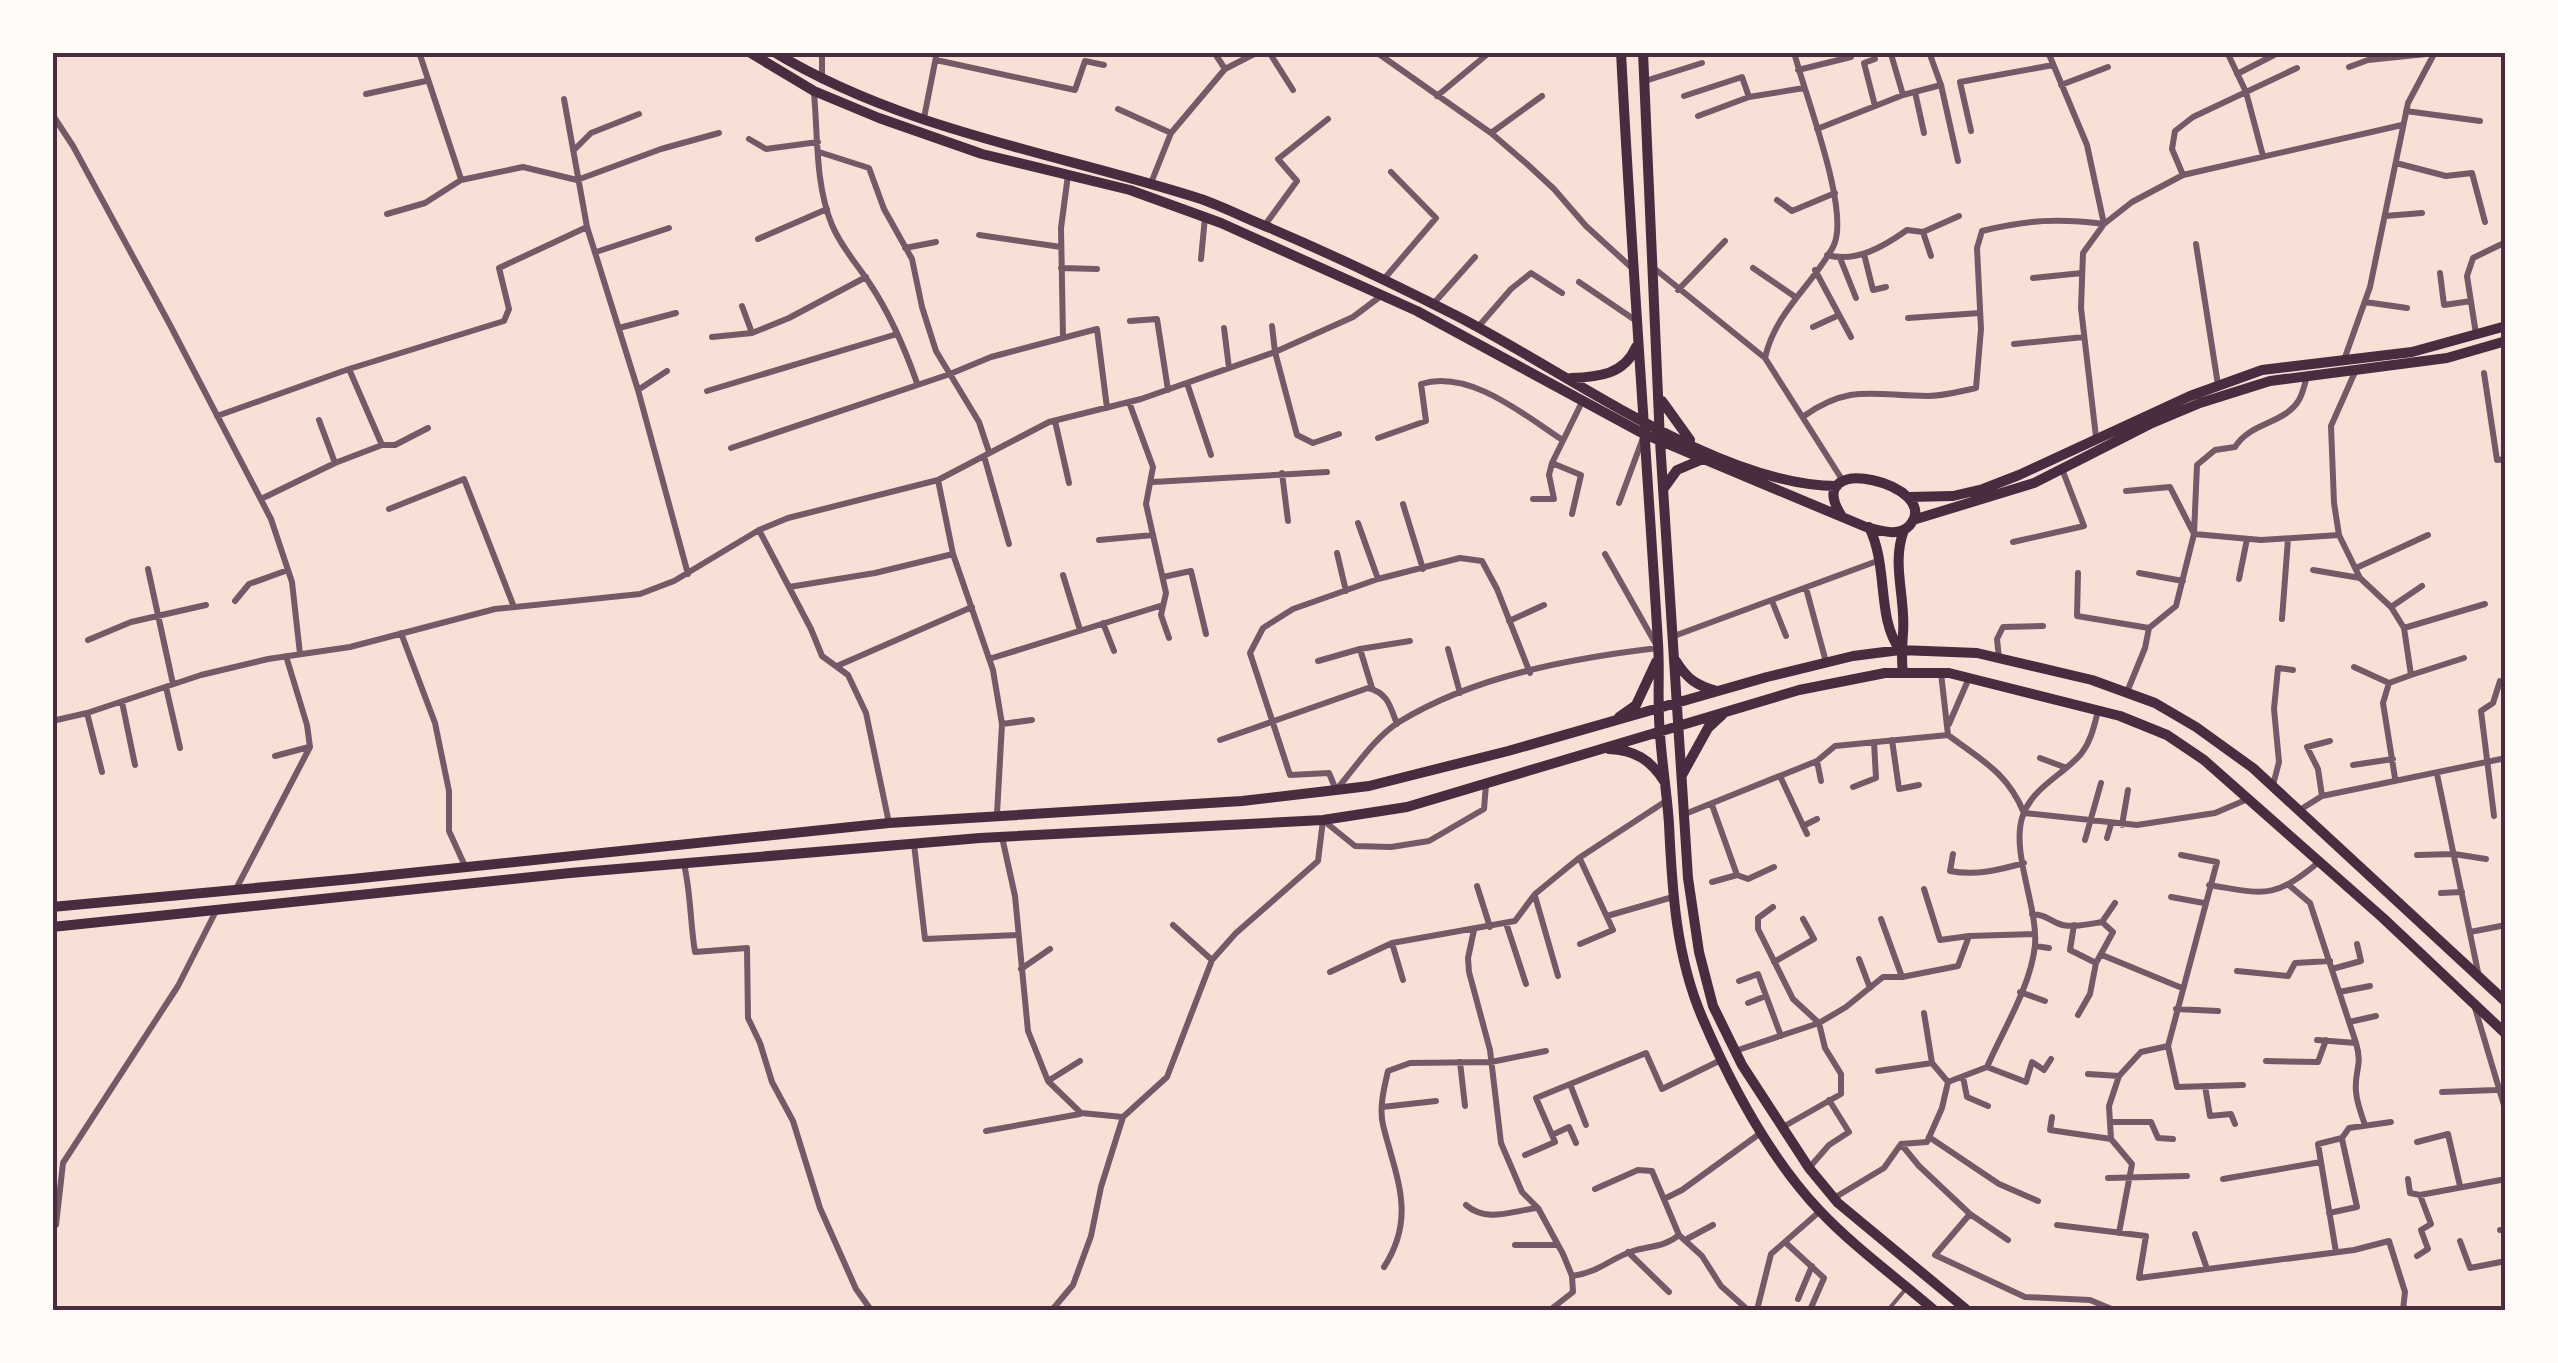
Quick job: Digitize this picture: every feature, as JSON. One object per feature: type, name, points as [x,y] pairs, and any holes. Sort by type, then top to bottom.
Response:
[{"type":"main road","points":[[749,52],[814,92],[982,154],[1130,190],[1205,217],[1382,295],[1703,458],[1869,527],[1896,533],[1913,520],[1988,500],[2062,469],[2200,403],[2270,381],[2447,358],[2506,341]]},
{"type":"main road","points":[[774,52],[822,82],[995,143],[1205,200],[1433,304],[1571,378],[1644,427]]},
{"type":"main road","points":[[1621,52],[1660,730],[1673,897],[1682,956],[1701,1014],[1762,1132],[1820,1211],[1934,1310]]},
{"type":"main road","points":[[1643,52],[1660,435],[1688,878],[1713,1006],[1735,1050],[1808,1168],[1834,1198],[1967,1310]]},
{"type":"main road","points":[[1284,252],[1292,238]]},
{"type":"main road","points":[[1660,435],[1694,444],[1787,482],[1840,484],[1861,478],[1887,484],[1909,497],[1952,496],[2019,475],[2096,437],[2262,370],[2412,352],[2506,326]]},
{"type":"main road","points":[[1571,378],[1603,377],[1631,358],[1638,342]]},
{"type":"main road","points":[[1659,394],[1670,415],[1694,444]]},
{"type":"main road","points":[[1663,489],[1677,470],[1703,458]]},
{"type":"main road","points":[[1840,484],[1833,494],[1840,515]]},
{"type":"main road","points":[[1909,497],[1913,520]]},
{"type":"main road","points":[[1869,527],[1881,560],[1889,634],[1900,650]]},
{"type":"main road","points":[[1903,673],[1898,559],[1904,530]]},
{"type":"main road","points":[[52,907],[888,823],[1242,801],[1369,786],[1826,662],[1900,650],[1977,653],[2092,680],[2155,703],[2253,768],[2506,1002]]},
{"type":"main road","points":[[1611,722],[1636,705],[1658,652]]},
{"type":"main road","points":[[1676,660],[1685,676],[1700,687],[1718,691]]},
{"type":"main road","points":[[52,927],[535,877],[914,844],[1323,820],[1407,806],[1799,690],[1903,673],[1941,673],[2098,710],[2166,735],[2204,760],[2320,862],[2506,1034]]},
{"type":"main road","points":[[1681,776],[1708,728],[1726,711]]},
{"type":"main road","points":[[1598,749],[1626,750],[1639,756],[1654,766],[1665,784]]},
{"type":"main road","points":[[532,860],[535,877]]},
{"type":"main road","points":[[2442,973],[2457,958]]},
{"type":"street","points":[[418,52],[461,180]]},
{"type":"street","points":[[822,52],[822,82]]},
{"type":"street","points":[[1214,52],[1225,68]]},
{"type":"street","points":[[1150,184],[1171,133],[1225,68],[1258,52]]},
{"type":"street","points":[[1269,52],[1293,90]]},
{"type":"street","points":[[1376,52],[1491,133],[1554,189],[1586,226],[1632,268]]},
{"type":"street","points":[[1437,96],[1490,52]]},
{"type":"street","points":[[1766,358],[1770,338],[1794,296],[1836,244],[1835,193],[1794,52]]},
{"type":"street","points":[[1929,52],[1941,85],[1958,161]]},
{"type":"street","points":[[2048,52],[2086,146],[2104,224]]},
{"type":"street","points":[[2227,52],[2246,92],[2263,156]]},
{"type":"street","points":[[2237,74],[2280,52]]},
{"type":"street","points":[[2349,68],[2390,54],[2436,53]]},
{"type":"street","points":[[2344,360],[2364,302],[2406,111],[2416,85],[2436,53]]},
{"type":"street","points":[[1891,54],[1903,96]]},
{"type":"street","points":[[924,118],[936,56],[1076,90],[1085,61],[1104,65]]},
{"type":"street","points":[[1798,70],[1851,58]]},
{"type":"street","points":[[1875,59],[1864,63],[1875,106]]},
{"type":"street","points":[[1645,81],[1702,64]]},
{"type":"street","points":[[1972,131],[1960,82],[2053,65]]},
{"type":"street","points":[[2062,85],[2108,67]]},
{"type":"street","points":[[2184,175],[2172,148],[2175,131],[2193,117],[2298,68]]},
{"type":"street","points":[[1684,96],[1742,77],[1748,97]]},
{"type":"street","points":[[366,94],[426,81]]},
{"type":"street","points":[[1817,129],[1941,85]]},
{"type":"street","points":[[1698,116],[1748,97],[1804,88]]},
{"type":"street","points":[[814,92],[820,184],[827,209],[845,250],[866,277],[898,334],[917,383]]},
{"type":"street","points":[[1915,92],[1924,133]]},
{"type":"street","points":[[1491,133],[1542,96]]},
{"type":"street","points":[[564,99],[587,228],[638,390],[688,574]]},
{"type":"street","points":[[1118,110],[1171,133]]},
{"type":"street","points":[[2406,111],[2480,121]]},
{"type":"street","points":[[52,114],[74,146],[261,499],[288,570],[300,654]]},
{"type":"street","points":[[573,151],[591,133],[640,114]]},
{"type":"street","points":[[1264,226],[1296,181],[1278,159],[1328,119]]},
{"type":"street","points":[[2096,437],[2084,336],[2082,273],[2083,253],[2104,224],[2132,202],[2184,175],[2402,126]]},
{"type":"street","points":[[387,214],[424,204],[461,180],[523,167],[577,180],[661,149],[719,133]]},
{"type":"street","points":[[749,138],[766,149],[818,142]]},
{"type":"street","points":[[819,152],[869,168],[884,209],[912,259],[936,350],[979,422],[1009,544]]},
{"type":"street","points":[[2396,164],[2446,176],[2472,173],[2485,222]]},
{"type":"street","points":[[1383,280],[1436,218],[1391,172]]},
{"type":"street","points":[[1064,337],[1061,247],[1068,175]]},
{"type":"street","points":[[1777,200],[1792,210],[1835,193]]},
{"type":"street","points":[[758,239],[827,209]]},
{"type":"street","points":[[2385,216],[2422,212]]},
{"type":"street","points":[[1827,255],[1840,258],[1864,254],[1888,244],[1906,230],[1923,232],[1959,216]]},
{"type":"street","points":[[1200,259],[1205,217]]},
{"type":"street","points":[[1804,416],[1828,399],[1856,393],[1930,396],[1976,388],[1980,313],[1977,248],[1982,231],[2022,221],[2057,218],[2104,224]]},
{"type":"street","points":[[217,416],[348,369],[504,322],[508,309],[499,268],[587,228]]},
{"type":"street","points":[[596,252],[669,228]]},
{"type":"street","points":[[1923,232],[1932,256]]},
{"type":"street","points":[[979,236],[1061,247]]},
{"type":"street","points":[[1678,290],[1725,240]]},
{"type":"street","points":[[906,248],[936,242]]},
{"type":"street","points":[[2476,335],[2467,276],[2474,258],[2506,242]]},
{"type":"street","points":[[2196,244],[2218,386]]},
{"type":"street","points":[[1864,254],[1873,290],[1886,287]]},
{"type":"street","points":[[1433,304],[1475,258]]},
{"type":"street","points":[[1840,258],[1856,298]]},
{"type":"street","points":[[1061,268],[1097,269]]},
{"type":"street","points":[[1654,268],[1766,358],[1804,416],[1840,484]]},
{"type":"street","points":[[1753,268],[1794,296]]},
{"type":"street","points":[[1815,270],[1851,337]]},
{"type":"street","points":[[1477,327],[1531,273],[1562,293]]},
{"type":"street","points":[[2033,278],[2082,273]]},
{"type":"street","points":[[2440,273],[2444,306],[2471,301]]},
{"type":"street","points":[[712,338],[752,333],[866,277]]},
{"type":"street","points":[[1578,282],[1636,320]]},
{"type":"street","points":[[52,720],[286,656],[350,647],[514,607],[640,594],[688,574],[758,530],[788,518],[938,480],[1055,420],[1168,390],[1275,352],[1353,317],[1382,295]]},
{"type":"street","points":[[2364,302],[2407,308]]},
{"type":"street","points":[[742,306],[752,333]]},
{"type":"street","points":[[1908,318],[1980,313]]},
{"type":"street","points":[[618,328],[676,314]]},
{"type":"street","points":[[1813,326],[1839,315]]},
{"type":"street","points":[[1130,322],[1156,319],[1168,390]]},
{"type":"street","points":[[1272,326],[1297,434],[1312,443],[1339,434]]},
{"type":"street","points":[[1224,328],[1229,368]]},
{"type":"street","points":[[731,448],[990,357],[1098,329],[1107,408]]},
{"type":"street","points":[[707,391],[898,334]]},
{"type":"street","points":[[2014,344],[2084,336]]},
{"type":"street","points":[[348,369],[382,445]]},
{"type":"street","points":[[638,390],[666,371]]},
{"type":"street","points":[[2355,372],[2331,426],[2339,534],[2360,578],[2392,607],[2404,628],[2411,675]]},
{"type":"street","points":[[2484,373],[2497,460],[2506,459]]},
{"type":"street","points":[[2127,693],[2145,648],[2148,628],[2176,606],[2194,534],[2197,465],[2215,450],[2235,447],[2240,438],[2259,425],[2284,415],[2299,400],[2307,376]]},
{"type":"street","points":[[1378,438],[1426,421],[1421,384],[1439,378],[1465,384],[1502,402],[1561,439]]},
{"type":"street","points":[[1188,383],[1212,455]]},
{"type":"street","points":[[1533,499],[1554,499],[1549,476],[1552,462],[1583,399]]},
{"type":"street","points":[[1128,402],[1150,451],[1152,482],[1146,504],[1163,578],[1164,604],[1160,615],[1169,638]]},
{"type":"street","points":[[319,420],[335,463]]},
{"type":"street","points":[[1055,420],[1069,482]]},
{"type":"street","points":[[1619,503],[1644,427]]},
{"type":"street","points":[[261,499],[335,463],[382,445],[394,445],[428,428]]},
{"type":"street","points":[[1552,462],[1581,475],[1572,514]]},
{"type":"street","points":[[2014,542],[2084,526],[2062,469]]},
{"type":"street","points":[[1282,472],[1288,521]]},
{"type":"street","points":[[1152,482],[1327,472]]},
{"type":"street","points":[[389,509],[464,479],[514,607]]},
{"type":"street","points":[[938,480],[953,554],[989,659],[1002,724],[997,814]]},
{"type":"street","points":[[2126,490],[2170,487],[2194,534]]},
{"type":"street","points":[[1403,504],[1423,569]]},
{"type":"street","points":[[1358,523],[1378,579]]},
{"type":"street","points":[[758,530],[822,656],[848,675],[866,713],[888,823]]},
{"type":"street","points":[[1098,540],[1153,534]]},
{"type":"street","points":[[2194,534],[2288,539],[2339,534]]},
{"type":"street","points":[[2356,568],[2428,535]]},
{"type":"street","points":[[2238,578],[2247,539]]},
{"type":"street","points":[[2282,619],[2288,539]]},
{"type":"street","points":[[1337,552],[1346,591]]},
{"type":"street","points":[[789,586],[876,573],[953,554]]},
{"type":"street","points":[[1530,672],[1482,562],[1460,558],[1378,579],[1293,609],[1263,628],[1250,653],[1290,775],[1329,773],[1336,790],[1397,724],[1460,693],[1530,672],[1658,652],[1605,554]]},
{"type":"street","points":[[1674,636],[1881,560]]},
{"type":"street","points":[[148,569],[180,748]]},
{"type":"street","points":[[235,601],[250,584],[288,570]]},
{"type":"street","points":[[2314,570],[2360,578]]},
{"type":"street","points":[[1163,578],[1191,571],[1206,634]]},
{"type":"street","points":[[2078,573],[2076,616],[2148,628]]},
{"type":"street","points":[[2138,573],[2183,581]]},
{"type":"street","points":[[1063,575],[1080,630]]},
{"type":"street","points":[[2392,607],[2422,586]]},
{"type":"street","points":[[1806,588],[1826,662]]},
{"type":"street","points":[[1772,601],[1786,636]]},
{"type":"street","points":[[989,659],[1164,604]]},
{"type":"street","points":[[2404,628],[2485,604]]},
{"type":"street","points":[[88,640],[131,622],[206,605]]},
{"type":"street","points":[[1510,621],[1544,605]]},
{"type":"street","points":[[837,666],[972,607]]},
{"type":"street","points":[[1103,623],[1114,652]]},
{"type":"street","points":[[1999,658],[1997,639],[2002,626],[2043,626]]},
{"type":"street","points":[[401,633],[435,724],[449,791],[449,832],[466,868]]},
{"type":"street","points":[[1318,661],[1410,641]]},
{"type":"street","points":[[1448,648],[1460,693]]},
{"type":"street","points":[[1360,649],[1373,689]]},
{"type":"street","points":[[235,890],[310,747],[286,656]]},
{"type":"street","points":[[2354,667],[2389,683],[2464,658]]},
{"type":"street","points":[[2272,786],[2278,762],[2274,709],[2278,668],[2293,670]]},
{"type":"street","points":[[1941,673],[1948,735]]},
{"type":"street","points":[[1948,735],[1950,719],[1970,678]]},
{"type":"street","points":[[2494,816],[2480,711],[2493,703],[2500,681]]},
{"type":"street","points":[[2389,683],[2383,702],[2395,778]]},
{"type":"street","points":[[1220,740],[1373,689],[1388,700],[1397,724]]},
{"type":"street","points":[[122,702],[135,766]]},
{"type":"street","points":[[1987,1067],[2020,992],[2035,946],[2020,834],[2024,813],[2045,784],[2080,755],[2092,736],[2098,710]]},
{"type":"street","points":[[87,713],[102,772]]},
{"type":"street","points":[[1002,724],[1032,720]]},
{"type":"street","points":[[1684,814],[1818,762],[1836,746],[1948,735],[1998,770],[2016,793],[2024,813]]},
{"type":"street","points":[[1892,740],[1899,789],[1919,785]]},
{"type":"street","points":[[2322,796],[2318,769],[2308,747],[2330,741]]},
{"type":"street","points":[[1853,788],[1876,778],[1874,742]]},
{"type":"street","points":[[275,756],[310,747]]},
{"type":"street","points":[[2040,758],[2065,768]]},
{"type":"street","points":[[2298,811],[2322,796],[2506,758]]},
{"type":"street","points":[[2353,765],[2393,760]]},
{"type":"street","points":[[1818,762],[1822,780]]},
{"type":"street","points":[[2436,774],[2480,978]]},
{"type":"street","points":[[1780,776],[1805,830],[1817,819]]},
{"type":"street","points":[[2085,840],[2101,782]]},
{"type":"street","points":[[1323,820],[1355,846],[1391,847],[1429,841],[1484,810],[1486,783]]},
{"type":"street","points":[[2122,824],[2128,790]]},
{"type":"street","points":[[2024,813],[2122,824],[2215,814],[2248,799]]},
{"type":"street","points":[[1330,972],[1392,944],[1514,921],[1535,894],[1579,858],[1667,800]]},
{"type":"street","points":[[1712,805],[1737,874]]},
{"type":"street","points":[[1052,1310],[1073,1285],[1124,1117],[1167,1077],[1212,960],[1236,932],[1318,861],[1323,820]]},
{"type":"street","points":[[2106,838],[2111,824]]},
{"type":"street","points":[[1002,837],[1015,896],[1028,1031],[1048,1082],[1081,1114]]},
{"type":"street","points":[[914,844],[925,939],[1018,935]]},
{"type":"street","points":[[1953,854],[1950,870],[1963,874],[1992,872],[2024,862]]},
{"type":"street","points":[[2416,855],[2454,854],[2486,859]]},
{"type":"street","points":[[2181,855],[2216,862],[2168,1046],[2177,1087],[2243,1085]]},
{"type":"street","points":[[1579,858],[1613,930],[1580,944]]},
{"type":"street","points":[[2208,886],[2266,894],[2290,886],[2320,862]]},
{"type":"street","points":[[684,864],[691,894],[689,920],[695,952],[746,948],[748,1018],[772,1082],[793,1121],[820,1208],[841,1258],[870,1310]]},
{"type":"street","points":[[1712,882],[1737,874],[1748,879],[1774,867]]},
{"type":"street","points":[[1478,886],[1490,927]]},
{"type":"street","points":[[2290,886],[2310,902],[2362,1062],[2356,1092],[2364,1125]]},
{"type":"street","points":[[1924,889],[1940,940],[2034,934]]},
{"type":"street","points":[[2441,894],[2462,892]]},
{"type":"street","points":[[1535,894],[1558,976]]},
{"type":"street","points":[[1606,916],[1673,897]]},
{"type":"street","points":[[2171,897],[2204,903]]},
{"type":"street","points":[[2102,922],[2115,903]]},
{"type":"street","points":[[1772,907],[1758,918],[1758,928],[1793,999],[1819,1023],[1826,1048],[1841,1074],[1840,1094],[1782,1127]]},
{"type":"street","points":[[56,1225],[63,1163],[178,986],[217,910]]},
{"type":"street","points":[[2032,914],[2047,915],[2058,924],[2102,922],[2113,932],[2096,963],[2090,994],[2078,1015]]},
{"type":"street","points":[[1882,919],[1902,977]]},
{"type":"street","points":[[1774,962],[1814,940],[1803,920]]},
{"type":"street","points":[[1506,923],[1526,984]]},
{"type":"street","points":[[2074,924],[2070,950],[2096,963]]},
{"type":"street","points":[[1173,925],[1212,960]]},
{"type":"street","points":[[2470,932],[2506,925]]},
{"type":"street","points":[[1474,930],[1469,972],[1491,1062],[1501,1143],[1522,1192],[1538,1208],[1572,1276],[1573,1292],[1550,1310]]},
{"type":"street","points":[[1735,1050],[1819,1023],[1883,977],[1958,966],[1969,936]]},
{"type":"street","points":[[1392,944],[1403,980]]},
{"type":"street","points":[[2237,971],[2288,976],[2295,962],[2331,965],[2361,961],[2357,944]]},
{"type":"street","points":[[2035,946],[2049,948]]},
{"type":"street","points":[[1021,969],[1050,949]]},
{"type":"street","points":[[2102,955],[2182,988]]},
{"type":"street","points":[[1858,959],[1870,988]]},
{"type":"street","points":[[1739,981],[1758,974],[1781,1036]]},
{"type":"street","points":[[2339,992],[2370,986]]},
{"type":"street","points":[[2020,992],[2044,1001]]},
{"type":"street","points":[[1748,1002],[1766,996]]},
{"type":"street","points":[[2473,1002],[2496,1090],[2506,1112]]},
{"type":"street","points":[[2176,1009],[2218,1012]]},
{"type":"street","points":[[1924,1013],[1932,1062],[1948,1082]]},
{"type":"street","points":[[2349,1022],[2376,1016]]},
{"type":"street","points":[[2317,1040],[2356,1043]]},
{"type":"street","points":[[2266,1061],[2318,1062],[2326,1040]]},
{"type":"street","points":[[2110,1139],[2108,1106],[2118,1076],[2141,1052],[2168,1046]]},
{"type":"street","points":[[1384,1267],[1396,1250],[1404,1217],[1392,1149],[1382,1123],[1388,1071],[1410,1064],[1491,1062],[1546,1050]]},
{"type":"street","points":[[1526,1155],[1555,1142],[1536,1098],[1646,1053],[1662,1088],[1722,1060]]},
{"type":"street","points":[[1948,1082],[1987,1067],[2026,1082],[2032,1062],[2044,1070],[2051,1059]]},
{"type":"street","points":[[1048,1082],[1080,1061]]},
{"type":"street","points":[[1460,1062],[1465,1106]]},
{"type":"street","points":[[1878,1071],[1932,1062]]},
{"type":"street","points":[[2088,1074],[2118,1076]]},
{"type":"street","points":[[1962,1076],[1967,1097],[1988,1106]]},
{"type":"street","points":[[1901,1144],[1926,1142],[1942,1108],[1948,1082]]},
{"type":"street","points":[[1570,1084],[1586,1125]]},
{"type":"street","points":[[2205,1086],[2210,1116],[2230,1114],[2235,1124]]},
{"type":"street","points":[[2442,1092],[2496,1090]]},
{"type":"street","points":[[1382,1107],[1436,1100]]},
{"type":"street","points":[[1808,1168],[1829,1145],[1849,1132],[1829,1100]]},
{"type":"street","points":[[986,1131],[1081,1114],[1124,1117]]},
{"type":"street","points":[[2052,1117],[2050,1130],[2110,1139],[2132,1164],[2119,1233]]},
{"type":"street","points":[[2110,1122],[2151,1122],[2158,1138],[2173,1139]]},
{"type":"street","points":[[2336,1252],[2318,1144],[2342,1138],[2349,1128],[2392,1122]]},
{"type":"street","points":[[1552,1134],[1569,1127],[1576,1143]]},
{"type":"street","points":[[1664,1199],[1762,1132]]},
{"type":"street","points":[[2417,1142],[2448,1134],[2460,1186]]},
{"type":"street","points":[[1929,1136],[1999,1184],[2038,1202]]},
{"type":"street","points":[[2330,1213],[2357,1208],[2342,1138]]},
{"type":"street","points":[[1834,1198],[1884,1168],[1901,1144]]},
{"type":"street","points":[[1901,1144],[1970,1214],[2008,1240]]},
{"type":"street","points":[[2223,1179],[2321,1162]]},
{"type":"street","points":[[1595,1189],[1638,1170],[1652,1171],[1682,1238],[1702,1256],[1720,1286],[1748,1310]]},
{"type":"street","points":[[2108,1178],[2187,1176]]},
{"type":"street","points":[[2408,1179],[2410,1193],[2420,1195],[2506,1178]]},
{"type":"street","points":[[2417,1256],[2428,1250],[2421,1230],[2430,1224],[2420,1195]]},
{"type":"street","points":[[1466,1205],[1476,1214],[1488,1217],[1538,1208]]},
{"type":"street","points":[[1757,1310],[1771,1254],[1820,1211]]},
{"type":"street","points":[[1970,1214],[1936,1255],[2024,1297],[2090,1300],[2114,1310]]},
{"type":"street","points":[[1572,1276],[1587,1274],[1628,1252],[1670,1243],[1714,1224]]},
{"type":"street","points":[[2057,1225],[2146,1236],[2139,1278],[2336,1252],[2389,1241],[2406,1292],[2403,1310]]},
{"type":"street","points":[[2195,1234],[2207,1269]]},
{"type":"street","points":[[2460,1241],[2470,1268],[2506,1261]]},
{"type":"street","points":[[1786,1243],[1824,1278],[1810,1310]]},
{"type":"street","points":[[1515,1246],[1558,1245]]},
{"type":"street","points":[[1628,1252],[1669,1292]]},
{"type":"street","points":[[1798,1299],[1812,1266]]},
{"type":"lane","points":[[1888,1310],[1907,1287]]}]
